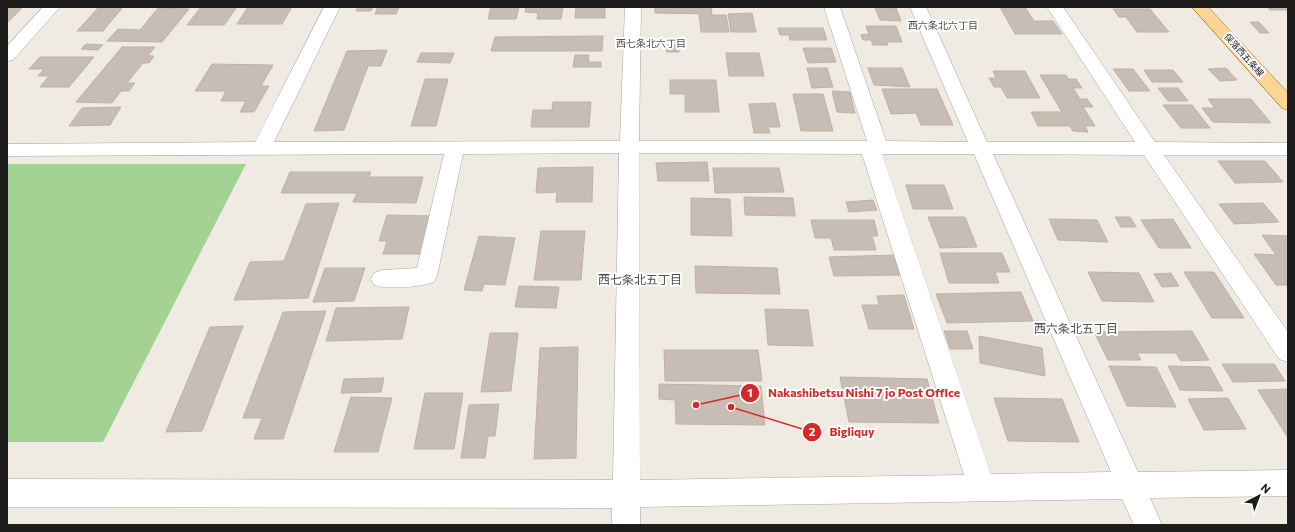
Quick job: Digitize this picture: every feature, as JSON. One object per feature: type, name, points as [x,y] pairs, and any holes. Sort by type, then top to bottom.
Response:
[{"type":"main road","name":"俣落西五条線","points":[[1200,7],[1288,104]]},
{"type":"street","points":[[7,56],[52,7]]},
{"type":"street","points":[[261,149],[332,7]]},
{"type":"street","points":[[626,525],[629,147],[633,7]]},
{"type":"street","points":[[832,7],[874,148],[982,487]]},
{"type":"street","points":[[918,7],[1148,525]]},
{"type":"street","points":[[1055,7],[1288,352]]},
{"type":"street","points":[[7,150],[629,147],[1288,149]]},
{"type":"street","points":[[382,279],[426,276],[455,148]]},
{"type":"street","points":[[7,493],[627,494],[982,487],[1288,484]]},
{"type":"green space","points":[[7,164],[246,164],[103,442],[7,442]]},
{"type":"building","points":[[7,7],[23,7],[7,23]]},
{"type":"building","points":[[123,7],[103,31],[77,31],[98,8]]},
{"type":"building","points":[[201,7],[237,7],[224,25],[187,25]]},
{"type":"building","points":[[248,7],[292,7],[282,24],[237,24]]},
{"type":"building","points":[[358,7],[373,7],[371,11],[356,11]]},
{"type":"building","points":[[378,7],[399,7],[396,14],[375,14]]},
{"type":"building","points":[[491,7],[519,7],[516,19],[488,19]]},
{"type":"building","points":[[526,7],[563,7],[561,19],[537,19],[538,13],[525,12]]},
{"type":"building","points":[[576,7],[605,7],[605,18],[575,18]]},
{"type":"building","points":[[655,7],[711,7],[712,14],[655,13]]},
{"type":"building","points":[[1000,7],[1025,7],[1034,21],[1053,21],[1062,34],[1015,34]]},
{"type":"building","points":[[1267,7],[1288,7],[1288,10],[1270,10]]},
{"type":"building","points":[[158,8],[189,9],[162,42],[107,41],[118,29],[140,30]]},
{"type":"building","points":[[875,8],[896,8],[901,21],[880,20]]},
{"type":"building","points":[[1113,9],[1150,9],[1169,32],[1137,32],[1126,17],[1119,17]]},
{"type":"building","points":[[752,13],[756,32],[731,32],[728,14]]},
{"type":"building","points":[[699,15],[726,15],[729,32],[701,32]]},
{"type":"building","points":[[1250,22],[1259,22],[1269,33],[1260,33]]},
{"type":"building","points":[[866,26],[896,26],[902,42],[887,42],[888,45],[873,45],[871,40],[863,40],[861,35],[869,34]]},
{"type":"building","points":[[778,28],[823,28],[827,40],[790,40],[789,35],[780,35]]},
{"type":"building","points":[[603,36],[602,51],[491,51],[495,37]]},
{"type":"building","points":[[86,44],[103,45],[98,50],[81,49]]},
{"type":"building","points":[[667,45],[679,45],[679,52],[666,52]]},
{"type":"building","points":[[122,47],[155,47],[148,56],[154,56],[149,63],[143,63],[127,83],[135,83],[129,91],[121,91],[112,103],[76,102]]},
{"type":"building","points":[[803,48],[831,48],[836,62],[808,63]]},
{"type":"building","points":[[387,50],[381,66],[368,66],[344,130],[314,131],[347,51]]},
{"type":"building","points":[[421,53],[454,53],[450,63],[417,62]]},
{"type":"building","points":[[726,53],[759,53],[764,76],[729,76]]},
{"type":"building","points":[[575,55],[589,55],[588,62],[601,62],[601,67],[573,67]]},
{"type":"building","points":[[40,57],[94,57],[69,87],[40,87],[49,76],[38,76],[44,69],[29,69]]},
{"type":"building","points":[[212,64],[273,65],[261,86],[269,86],[254,112],[240,112],[246,101],[221,101],[226,91],[195,91]]},
{"type":"building","points":[[807,68],[827,68],[833,87],[812,88]]},
{"type":"building","points":[[868,68],[902,68],[910,87],[874,85]]},
{"type":"building","points":[[1226,68],[1237,80],[1220,81],[1208,69]]},
{"type":"building","points":[[1113,69],[1133,69],[1150,91],[1129,91]]},
{"type":"building","points":[[1144,70],[1173,70],[1183,82],[1152,82]]},
{"type":"building","points":[[993,71],[1025,71],[1040,98],[1007,98],[1001,87],[994,87],[989,78],[996,78]]},
{"type":"building","points":[[1040,75],[1066,75],[1068,79],[1076,79],[1082,88],[1073,88],[1080,99],[1087,99],[1093,107],[1083,107],[1095,126],[1085,126],[1088,132],[1073,131],[1070,126],[1038,126],[1031,112],[1062,112]]},
{"type":"building","points":[[425,79],[448,79],[436,126],[411,126]]},
{"type":"building","points":[[670,80],[716,80],[719,112],[685,112],[685,94],[670,94]]},
{"type":"building","points":[[1158,88],[1178,88],[1188,101],[1168,101]]},
{"type":"building","points":[[882,89],[937,89],[953,125],[921,125],[916,113],[891,114]]},
{"type":"building","points":[[832,91],[850,92],[855,113],[837,112]]},
{"type":"building","points":[[793,94],[823,94],[833,131],[801,131]]},
{"type":"building","points":[[1208,99],[1251,99],[1271,123],[1213,122],[1202,108],[1215,108]]},
{"type":"building","points":[[553,102],[591,102],[589,127],[531,127],[533,110],[552,110]]},
{"type":"building","points":[[775,103],[780,127],[768,127],[770,133],[754,133],[749,104]]},
{"type":"building","points":[[1163,105],[1192,105],[1210,128],[1181,128]]},
{"type":"building","points":[[121,107],[110,125],[69,126],[82,108]]},
{"type":"building","points":[[1218,161],[1265,161],[1283,182],[1235,183]]},
{"type":"building","points":[[707,162],[709,181],[658,181],[656,163]]},
{"type":"building","points":[[593,167],[592,202],[556,202],[557,192],[536,193],[538,168]]},
{"type":"building","points":[[713,168],[779,168],[784,192],[715,193]]},
{"type":"building","points":[[290,172],[371,172],[369,177],[423,177],[416,203],[353,202],[357,193],[281,193]]},
{"type":"building","points":[[906,185],[944,185],[953,209],[913,209]]},
{"type":"building","points":[[744,197],[793,198],[795,216],[745,215]]},
{"type":"building","points":[[691,198],[730,199],[732,236],[691,235]]},
{"type":"building","points":[[873,200],[877,210],[849,212],[846,202]]},
{"type":"building","points":[[339,203],[308,298],[234,300],[250,262],[284,261],[306,204]]},
{"type":"building","points":[[1263,203],[1279,222],[1234,224],[1219,204]]},
{"type":"building","points":[[387,215],[432,216],[422,254],[383,254],[387,241],[379,241]]},
{"type":"building","points":[[928,217],[965,217],[977,247],[940,248]]},
{"type":"building","points":[[1115,217],[1130,217],[1136,227],[1121,227]]},
{"type":"building","points":[[1049,219],[1097,220],[1108,242],[1058,240]]},
{"type":"building","points":[[1173,219],[1191,248],[1159,248],[1141,220]]},
{"type":"building","points":[[811,220],[874,220],[878,236],[872,236],[876,250],[834,250],[831,238],[815,238]]},
{"type":"building","points":[[541,231],[585,231],[581,280],[534,280]]},
{"type":"building","points":[[1262,235],[1288,236],[1288,285],[1276,285],[1254,254],[1276,255]]},
{"type":"building","points":[[479,236],[515,238],[505,285],[484,284],[482,291],[464,290]]},
{"type":"building","points":[[940,253],[1002,253],[1010,272],[995,272],[999,283],[949,283]]},
{"type":"building","points":[[894,255],[900,275],[834,276],[829,257]]},
{"type":"building","points":[[695,266],[777,268],[780,294],[696,293]]},
{"type":"building","points":[[325,268],[365,268],[354,301],[313,302]]},
{"type":"building","points":[[1088,272],[1139,273],[1154,302],[1102,301]]},
{"type":"building","points":[[1184,272],[1214,272],[1244,318],[1212,318]]},
{"type":"building","points":[[1171,273],[1179,286],[1162,287],[1154,274]]},
{"type":"building","points":[[519,286],[559,287],[556,308],[515,307]]},
{"type":"building","points":[[1021,292],[1033,321],[947,323],[936,294]]},
{"type":"building","points":[[904,295],[914,329],[869,329],[862,305],[879,305],[877,296]]},
{"type":"building","points":[[409,307],[402,339],[326,341],[336,308]]},
{"type":"building","points":[[765,309],[808,310],[813,346],[768,345]]},
{"type":"building","points":[[326,311],[283,439],[254,439],[262,418],[243,418],[283,312]]},
{"type":"building","points":[[243,326],[202,431],[166,432],[210,327]]},
{"type":"building","points":[[944,331],[967,331],[973,349],[950,349]]},
{"type":"building","points":[[1192,331],[1209,360],[1181,361],[1176,353],[1137,353],[1141,360],[1108,360],[1094,332]]},
{"type":"building","points":[[490,333],[518,333],[511,391],[481,392]]},
{"type":"building","points":[[979,336],[1042,348],[1045,376],[980,363]]},
{"type":"building","points":[[578,347],[576,458],[534,459],[540,348]]},
{"type":"building","points":[[664,350],[758,350],[762,381],[665,381]]},
{"type":"building","points":[[1222,364],[1274,364],[1285,381],[1233,382]]},
{"type":"building","points":[[1109,366],[1156,367],[1176,407],[1127,406]]},
{"type":"building","points":[[1168,366],[1210,367],[1223,391],[1180,390]]},
{"type":"building","points":[[840,377],[927,379],[939,423],[849,422]]},
{"type":"building","points":[[384,378],[381,392],[341,393],[344,379]]},
{"type":"building","points":[[659,384],[761,386],[765,425],[676,424],[675,400],[659,399]]},
{"type":"building","points":[[1288,389],[1288,438],[1258,390]]},
{"type":"building","points":[[425,393],[463,393],[454,449],[414,449]]},
{"type":"building","points":[[351,397],[392,398],[378,452],[334,452]]},
{"type":"building","points":[[994,398],[1062,399],[1079,442],[1008,441]]},
{"type":"building","points":[[1228,398],[1246,429],[1204,430],[1188,399]]},
{"type":"building","points":[[499,404],[495,436],[488,436],[485,458],[461,458],[469,405]]},
{"type":"place","name":"Nakashibetsu Nishi 7 jo Post Office","points":[[696,405]]},
{"type":"place","name":"Bigliquy","points":[[731,407]]},
{"type":"district","name":"西六条北六丁目","points":[[943,25]]},
{"type":"district","name":"西七条北六丁目","points":[[651,43]]},
{"type":"district","name":"西七条北五丁目","points":[[640,280]]},
{"type":"district","name":"西六条北五丁目","points":[[1076,329]]}]
